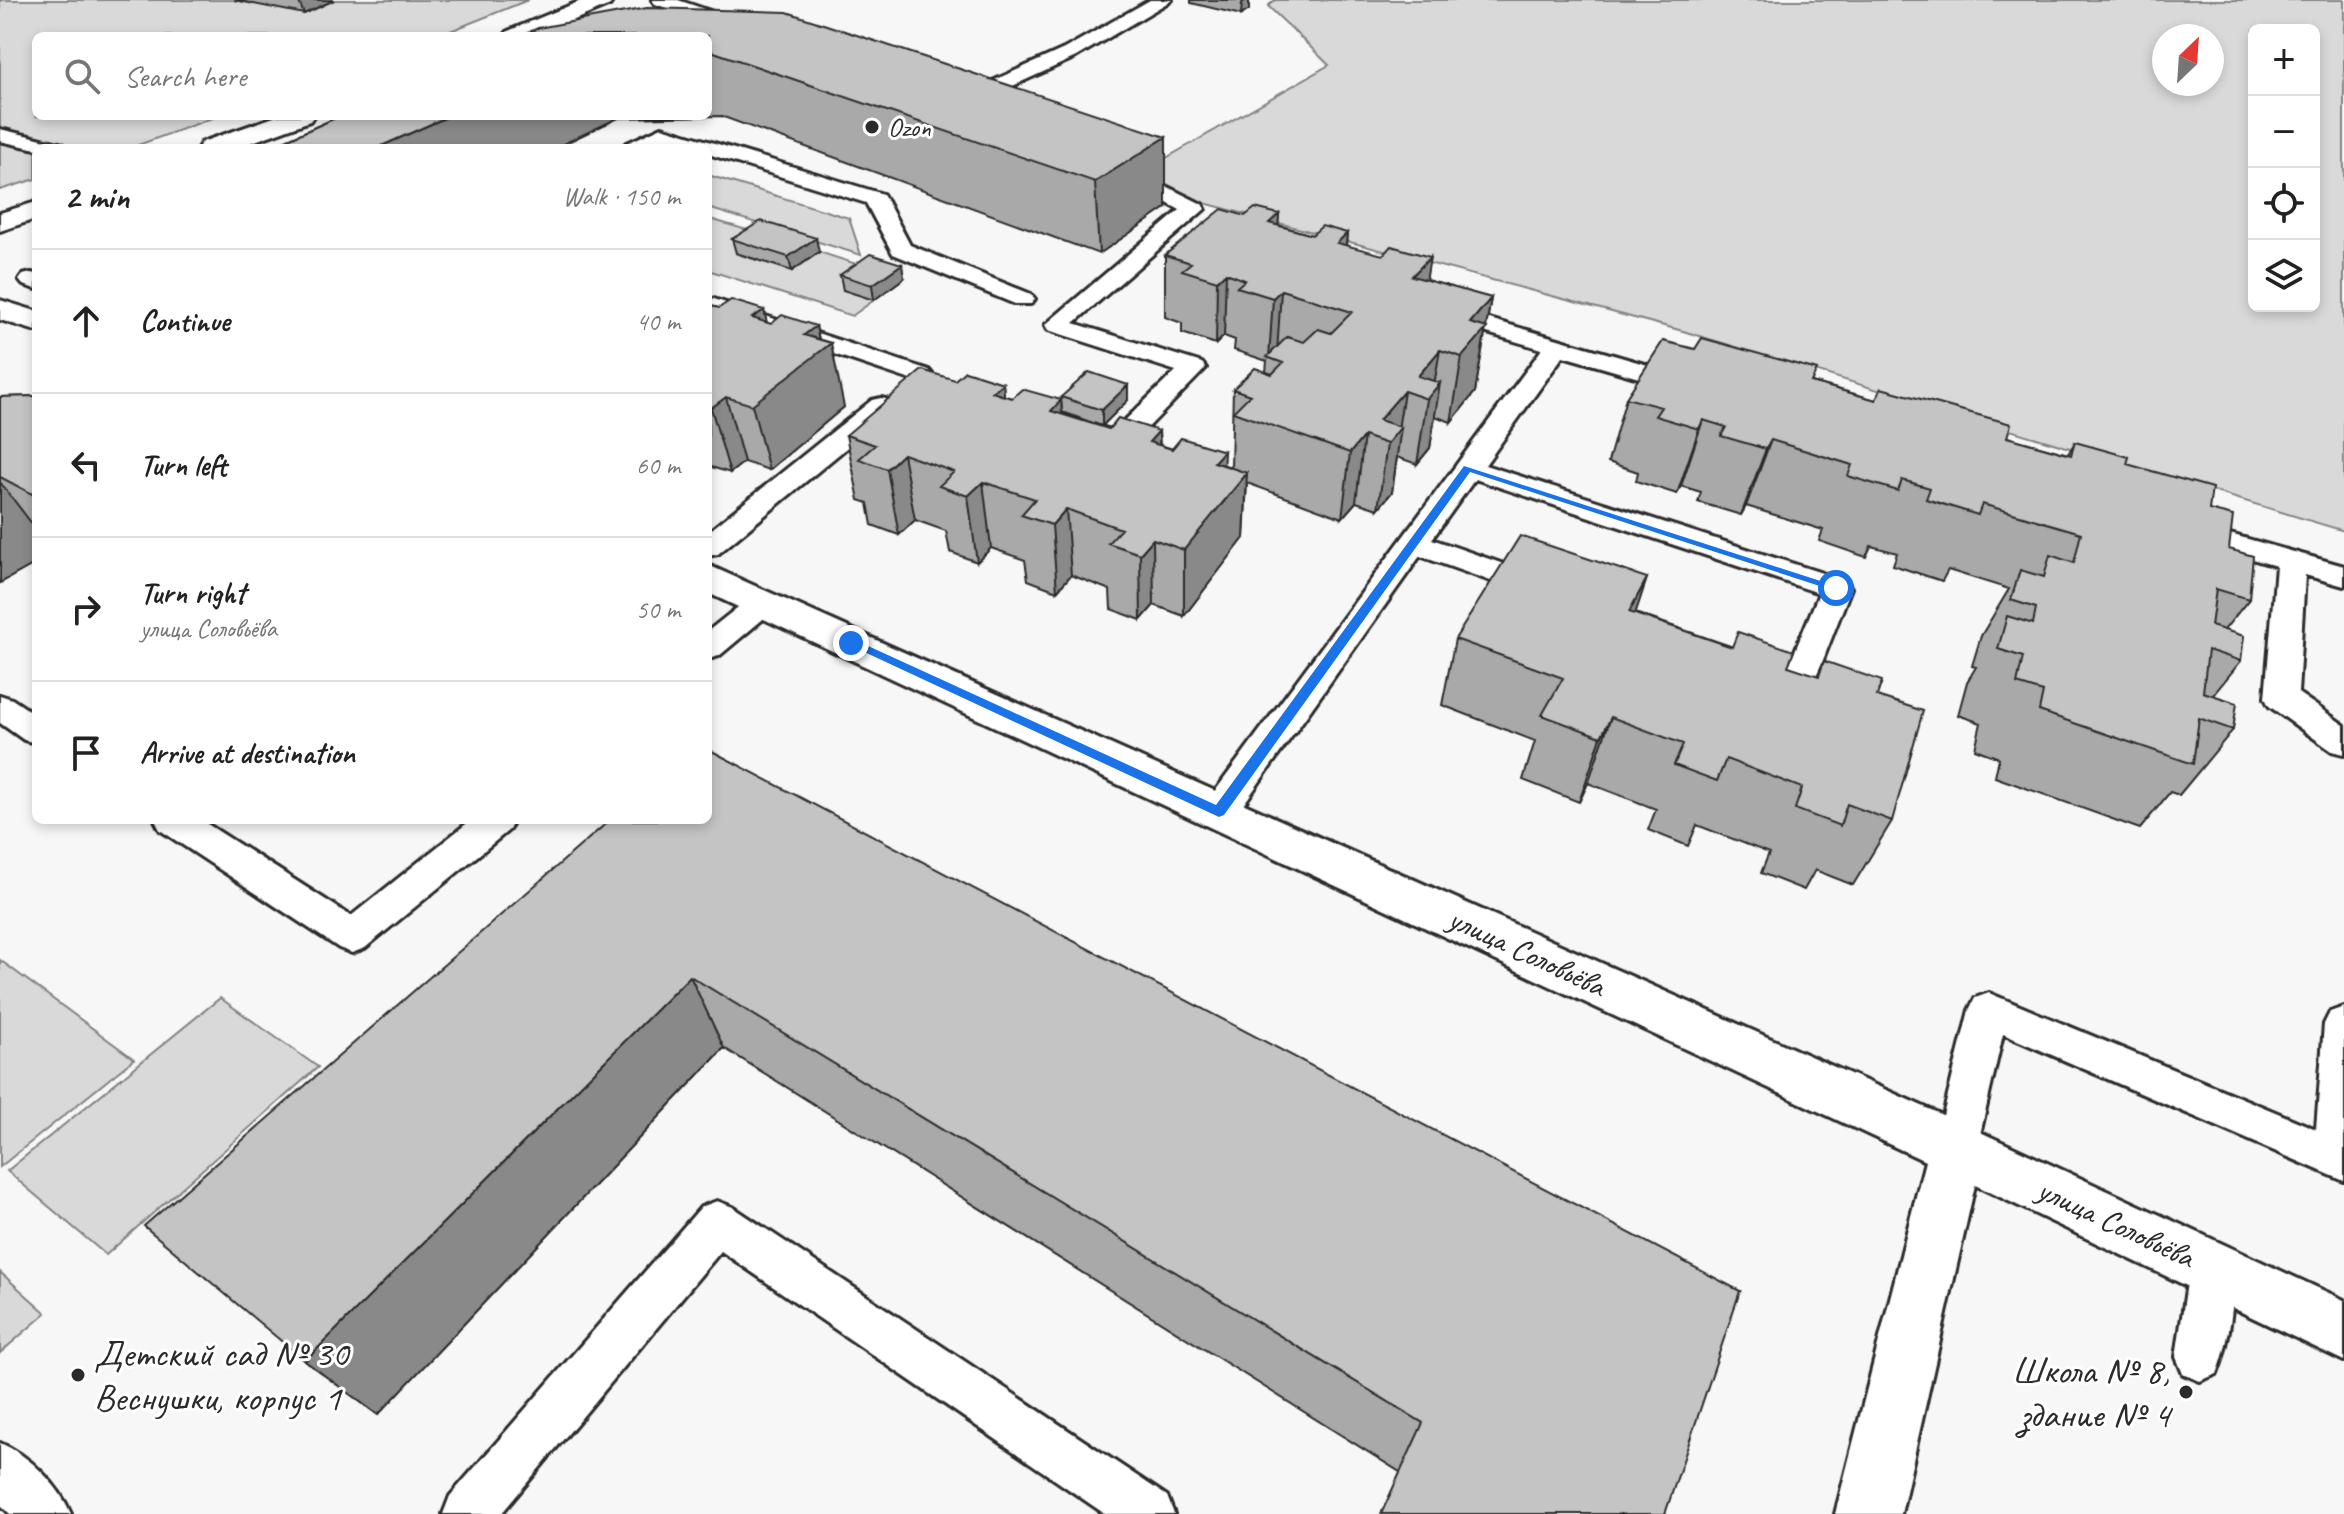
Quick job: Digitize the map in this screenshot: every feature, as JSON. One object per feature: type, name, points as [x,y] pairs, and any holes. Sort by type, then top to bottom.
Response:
[{"type":"street","points":[[526,32],[602,0]]},
{"type":"street","points":[[222,144],[290,120]]},
{"type":"street","points":[[0,222],[32,211]]},
{"type":"street","points":[[0,309],[32,321]]},
{"type":"street","name":"улица Соловьёва","points":[[712,580],[1956,1148],[2344,1331]]},
{"type":"street","points":[[1868,1514],[1956,1148]]},
{"type":"lane","points":[[661,0],[745,29]]},
{"type":"lane","points":[[988,110],[955,99],[1070,53],[1163,0]]},
{"type":"lane","points":[[640,144],[662,133],[698,144]]},
{"type":"lane","points":[[0,135],[39,144]]},
{"type":"lane","points":[[712,148],[875,199],[901,249],[1023,299]]},
{"type":"lane","points":[[1080,428],[1119,441],[1193,368],[1057,325],[1194,209],[1106,163]]},
{"type":"lane","points":[[1167,232],[1197,241]]},
{"type":"lane","points":[[712,305],[946,384]]},
{"type":"lane","points":[[1422,306],[1709,391]]},
{"type":"lane","points":[[1219,812],[1557,346]]},
{"type":"lane","points":[[712,544],[920,375]]},
{"type":"lane","points":[[1468,468],[1836,588],[1800,678],[1740,658]]},
{"type":"lane","points":[[2168,525],[2344,576]]},
{"type":"lane","points":[[1413,543],[1562,595]]},
{"type":"lane","points":[[2291,561],[2281,698],[2344,742]]},
{"type":"lane","points":[[712,645],[763,603]]},
{"type":"lane","points":[[0,707],[32,728]]},
{"type":"lane","points":[[179,824],[352,937],[491,824]]},
{"type":"lane","points":[[1956,1148],[1989,1010],[2340,1159],[2344,1024]]},
{"type":"lane","points":[[468,1514],[717,1222],[1149,1514]]},
{"type":"lane","points":[[2200,1357],[2212,1269]]},
{"type":"lane","points":[[0,1468],[46,1514]]},
{"type":"shaded area","points":[[0,0],[528,0],[448,32],[32,32],[32,120],[207,120],[141,144],[32,144],[32,180],[0,190]]},
{"type":"shaded area","points":[[1275,0],[2344,0],[2344,531],[1683,331],[1163,192],[1133,177],[1329,65],[1268,6]]},
{"type":"shaded area","points":[[712,176],[849,218],[861,255],[712,209]]},
{"type":"shaded area","points":[[712,220],[764,235],[737,254],[791,271],[819,252],[872,269],[843,290],[874,300],[852,316],[712,271]]},
{"type":"shaded area","points":[[0,960],[134,1059],[0,1167]]},
{"type":"shaded area","points":[[220,998],[318,1067],[106,1255],[7,1171]]},
{"type":"shaded area","points":[[0,1272],[46,1313],[0,1353]]},
{"type":"building","points":[[647,8],[787,12],[1166,137],[1095,182],[712,51],[712,32],[530,32]]},
{"type":"building","points":[[331,120],[440,120],[386,144],[277,144]]},
{"type":"building","points":[[1255,208],[1279,214],[1269,223],[1312,235],[1322,226],[1347,233],[1337,243],[1383,255],[1391,246],[1430,257],[1412,276],[1491,298],[1470,323],[1487,328],[1462,357],[1440,350],[1418,376],[1440,383],[1427,399],[1404,391],[1379,420],[1401,427],[1387,444],[1364,436],[1350,453],[1233,412],[1250,395],[1233,389],[1255,368],[1272,374],[1283,363],[1267,357],[1287,337],[1304,342],[1318,329],[1331,333],[1352,312],[1281,290],[1273,298],[1237,287],[1245,280],[1226,273],[1217,281],[1182,270],[1191,263],[1165,255],[1222,209],[1245,216]]},
{"type":"building","points":[[761,221],[816,238],[788,257],[732,239]]},
{"type":"building","points":[[870,254],[902,264],[872,285],[840,275]]},
{"type":"building","points":[[731,300],[764,310],[752,318],[771,324],[782,315],[816,326],[804,335],[831,343],[752,405],[726,397],[712,407],[712,306],[719,308]]},
{"type":"building","points":[[1702,338],[1817,370],[1811,382],[1876,400],[1881,388],[2011,424],[2007,437],[2071,455],[2075,442],[2129,457],[2127,464],[2212,488],[2209,510],[2233,516],[2229,549],[2253,556],[2249,599],[2216,589],[2211,626],[2244,636],[2241,661],[2208,650],[2203,692],[2237,703],[2233,730],[2199,718],[2193,764],[2039,711],[2043,692],[2017,684],[2023,657],[1998,649],[2007,616],[2033,624],[2036,608],[2011,600],[2020,570],[2044,577],[2050,555],[2074,563],[2081,533],[1982,504],[1978,515],[1926,499],[1930,488],[1902,480],[1898,491],[1848,476],[1852,465],[1771,440],[1766,449],[1721,436],[1726,427],[1703,420],[1699,429],[1655,416],[1661,407],[1626,398],[1663,341],[1695,349]]},
{"type":"building","points":[[922,370],[955,380],[965,371],[1003,383],[992,392],[1012,398],[1022,389],[1061,400],[1051,411],[1109,429],[1118,418],[1159,431],[1149,442],[1172,449],[1181,438],[1224,451],[1214,462],[1247,473],[1184,550],[1153,539],[1140,554],[1108,543],[1121,529],[1066,509],[1052,525],[1021,515],[1035,499],[983,482],[968,496],[939,486],[954,472],[903,454],[887,469],[859,459],[875,445],[846,435]]},
{"type":"building","points":[[1089,372],[1128,385],[1102,410],[1061,397]]},
{"type":"building","points":[[32,396],[32,494],[0,477],[0,397]]},
{"type":"building","points":[[1520,536],[1647,578],[1629,612],[1732,647],[1738,632],[1794,651],[1788,666],[1819,676],[1824,661],[1882,681],[1877,696],[1923,711],[1892,821],[1847,804],[1840,826],[1795,809],[1802,788],[1726,759],[1717,781],[1674,765],[1683,744],[1611,717],[1601,737],[1542,715],[1563,678],[1455,639]]},
{"type":"building","points":[[712,751],[1740,1291],[1665,1514],[1381,1514],[1423,1423],[690,976],[305,1361],[144,1226],[605,824],[712,824]]},
{"type":"place","name":"Ozon","points":[[872,127]]},
{"type":"place","name":"Детский сад № 30 Веснушки, корпус 1","points":[[78,1375]]},
{"type":"place","name":"Школа № 8, здание № 4","points":[[2186,1392]]},
{"type":"route","points":[[851,643],[1219,812],[1468,468],[1836,588]]}]
